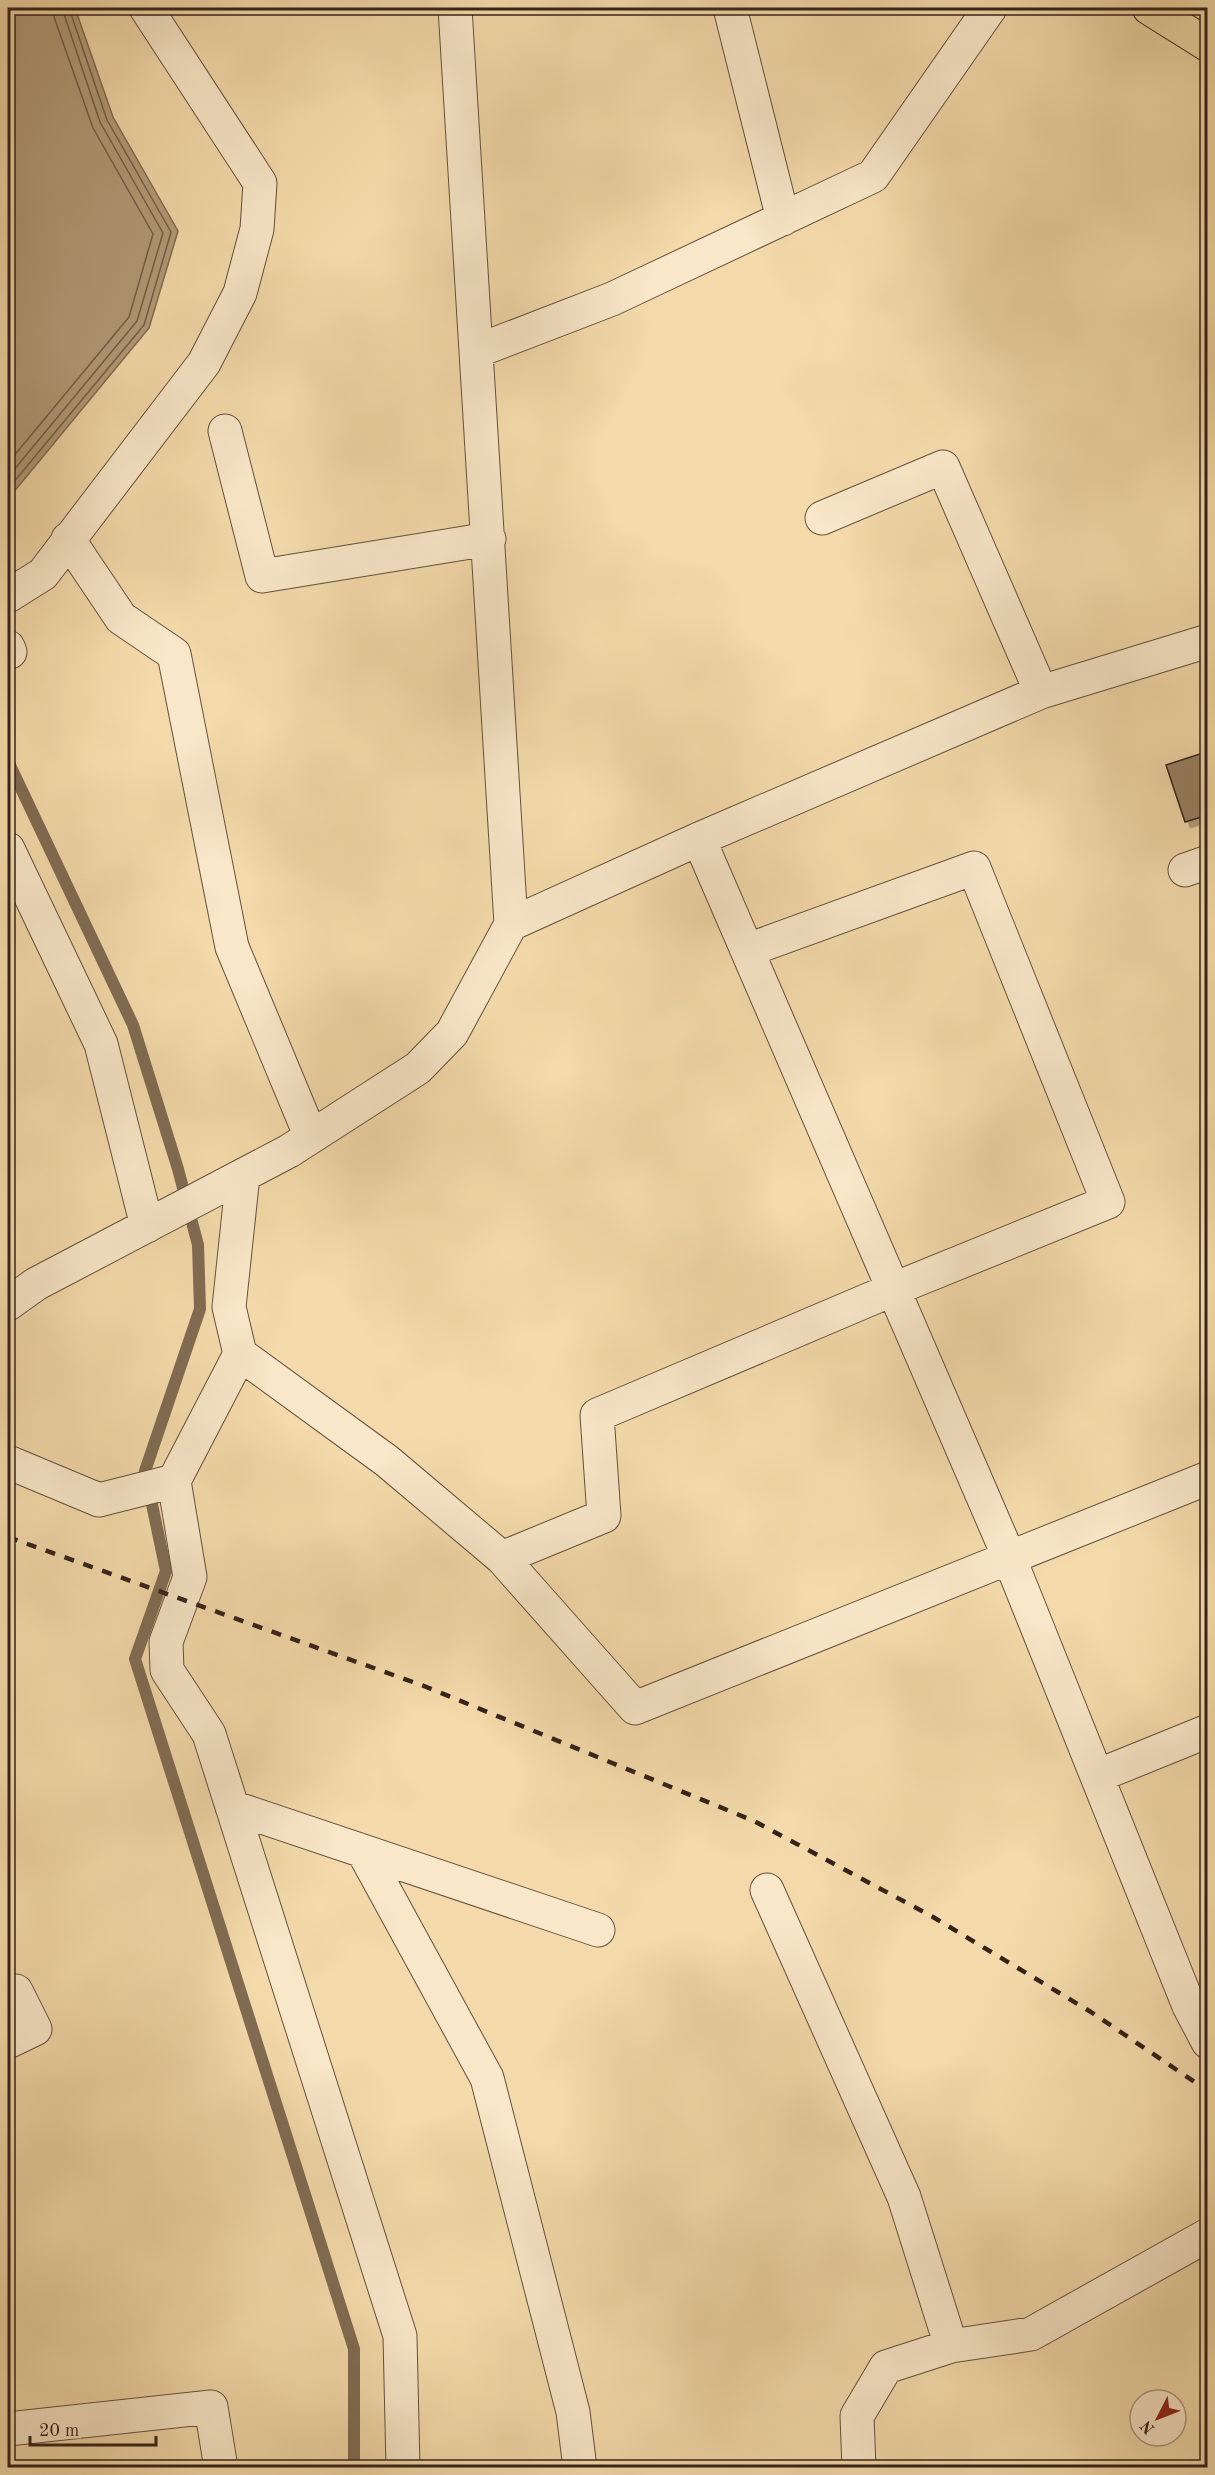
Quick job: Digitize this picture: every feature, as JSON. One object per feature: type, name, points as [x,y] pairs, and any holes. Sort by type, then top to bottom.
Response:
[{"type":"main road","points":[[1149,8],[1208,45]]},
{"type":"street","points":[[8,596],[43,574],[204,363],[240,292],[257,229],[260,183],[146,8]]},
{"type":"street","points":[[8,1304],[36,1284],[311,1137],[418,1068],[452,1033],[511,924],[455,8]]},
{"type":"street","points":[[729,8],[783,219]]},
{"type":"street","points":[[477,351],[612,298],[873,176],[990,8]]},
{"type":"street","points":[[225,431],[262,576],[489,539]]},
{"type":"street","points":[[822,518],[943,467],[1041,692]]},
{"type":"street","points":[[68,539],[121,618],[174,654],[232,947],[311,1137]]},
{"type":"street","points":[[511,924],[699,838],[1041,692],[1208,641]]},
{"type":"street","points":[[699,838],[1009,1557],[1189,2006],[1208,2042]]},
{"type":"street","points":[[8,849],[100,1044],[147,1226]]},
{"type":"street","points":[[502,1558],[604,1516],[597,1415],[894,1289],[1108,1202],[974,868],[748,950]]},
{"type":"street","points":[[243,1175],[228,1307],[240,1354],[387,1461],[502,1558],[635,1708],[1208,1478]]},
{"type":"street","points":[[240,1354],[174,1481],[190,1577],[166,1642],[167,1670],[208,1734],[400,2336],[403,2468]]},
{"type":"street","points":[[8,1461],[99,1500],[174,1481]]},
{"type":"street","points":[[1097,1776],[1208,1731]]},
{"type":"street","points":[[232,1807],[598,1930]]},
{"type":"street","points":[[363,1851],[487,2078],[573,2412],[580,2468]]},
{"type":"street","points":[[767,1890],[904,2197],[951,2346]]},
{"type":"street","points":[[8,2042],[35,2029],[16,1991]]},
{"type":"street","points":[[859,2468],[857,2416],[886,2367],[951,2346],[1031,2334],[1208,2235]]},
{"type":"street","points":[[8,2429],[211,2407],[221,2468]]},
{"type":"water","points":[[8,8],[75,8],[113,117],[178,231],[149,328],[8,499]]},
{"type":"building","points":[[1206,752],[1208,815],[1185,822],[1166,765]]},
{"type":"waterway","points":[[8,761],[133,1025],[178,1169],[198,1245],[200,1309],[145,1471],[166,1571],[135,1659],[354,2349],[354,2468]]},
{"type":"railway","points":[[8,1537],[424,1686],[754,1821],[933,1917],[1091,2012],[1208,2091]]}]
